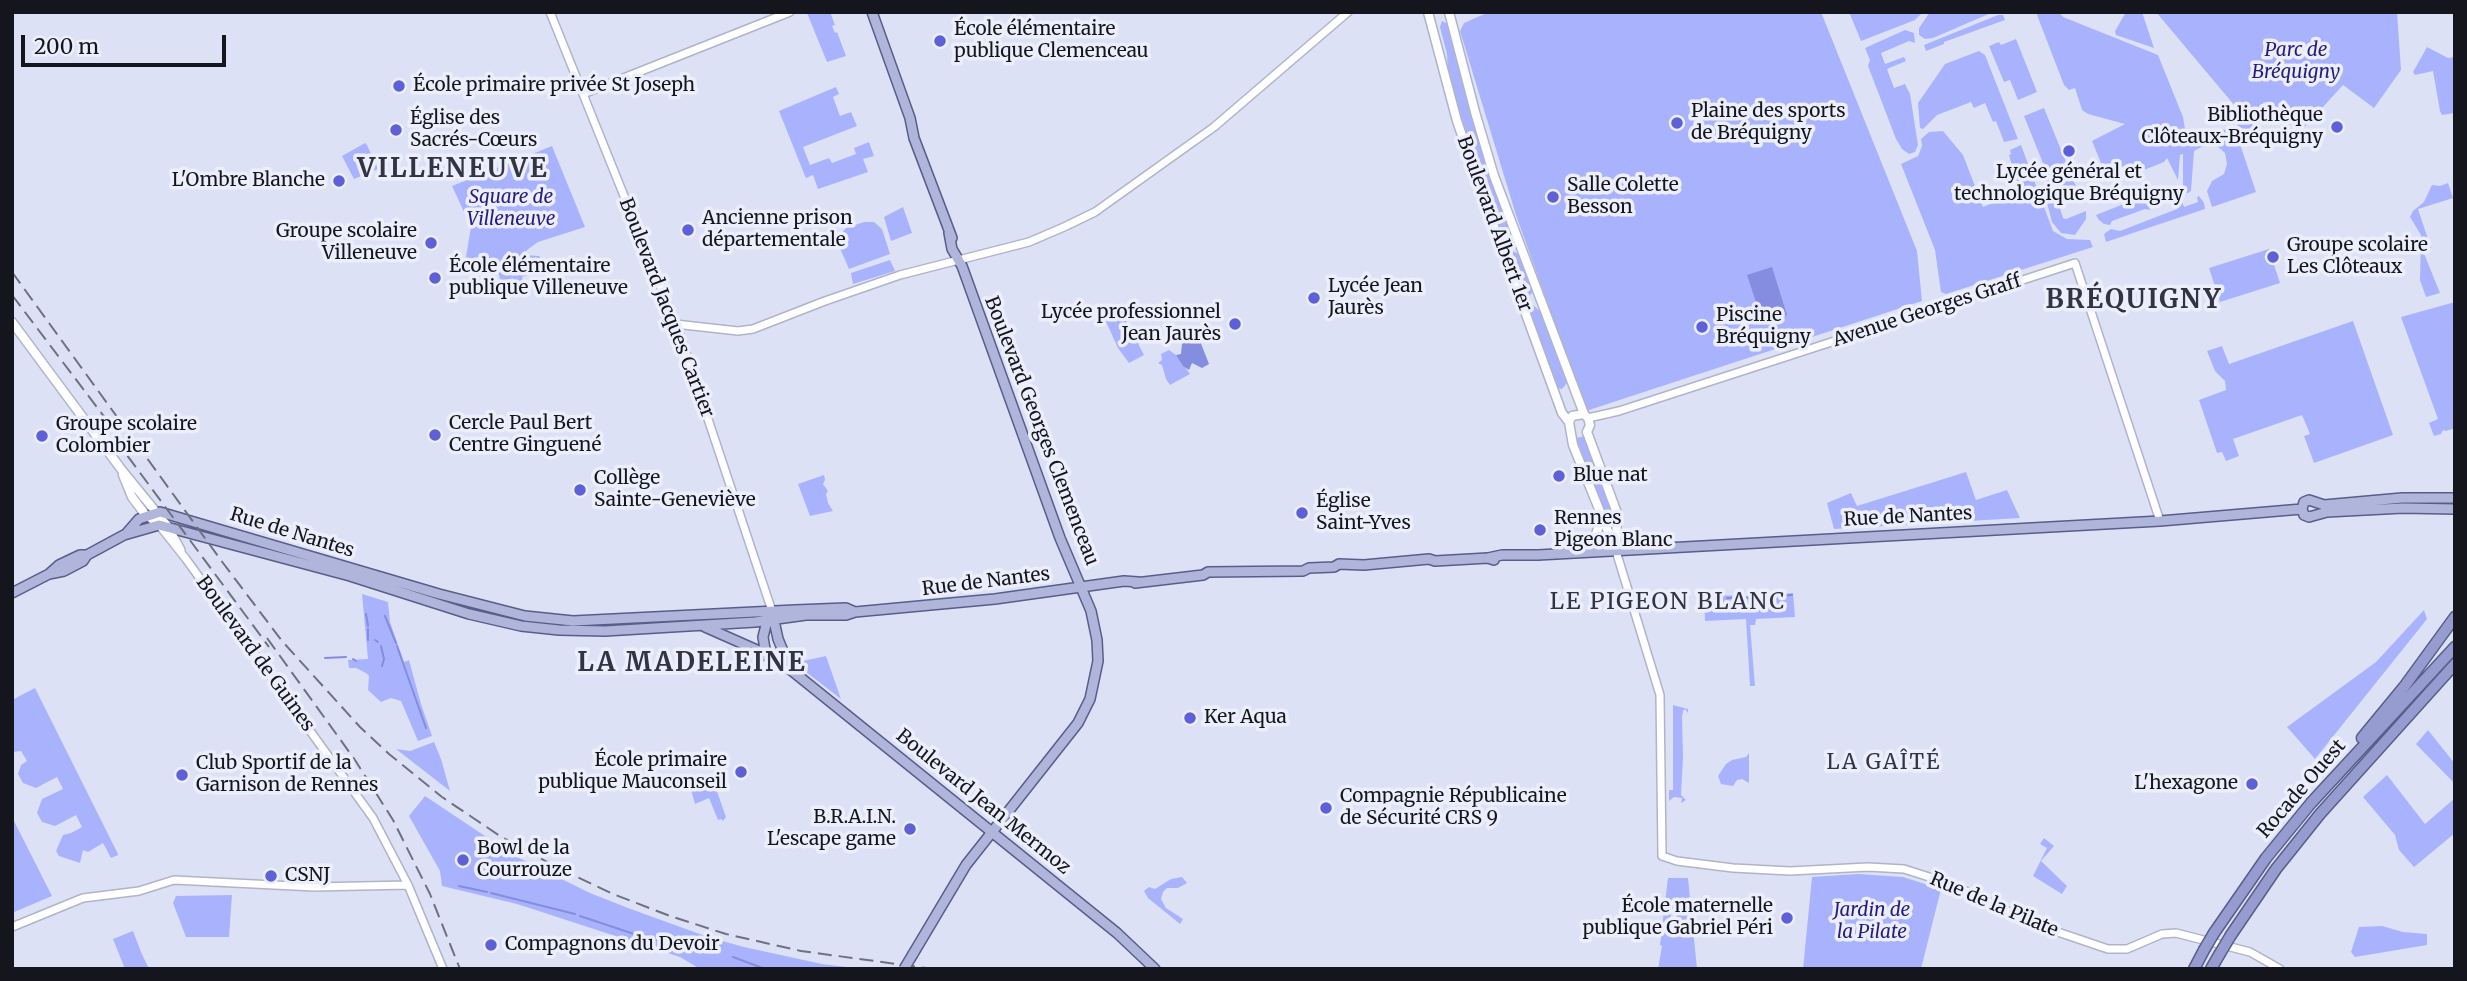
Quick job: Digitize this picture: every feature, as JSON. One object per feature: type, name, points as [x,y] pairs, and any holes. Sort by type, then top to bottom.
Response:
[{"type":"highway","points":[[2348,761],[2349,753],[2404,687],[2455,617]]},
{"type":"highway","name":"Rocade Ouest","points":[[2194,969],[2214,933],[2266,858],[2348,761],[2455,647]]},
{"type":"highway","name":"Rocade Ouest","points":[[2211,969],[2231,934],[2269,879],[2319,814],[2455,664]]},
{"type":"main road","name":"Boulevard Georges Clemenceau","points":[[866,12],[1060,538],[1082,588],[1093,620],[1098,651],[1096,680],[1078,723],[959,876],[904,969]]},
{"type":"main road","name":"Boulevard Georges Clemenceau","points":[[872,12],[910,118],[914,138]]},
{"type":"main road","name":"Boulevard Albert 1er","points":[[1444,18],[1494,176],[1587,422],[1617,513],[1616,551]]},
{"type":"main road","name":"Boulevard Albert 1er","points":[[1444,18],[1457,121],[1562,413],[1572,432]]},
{"type":"main road","points":[[12,322],[159,525],[124,536],[87,555],[83,561],[72,567],[49,574],[12,593]]},
{"type":"main road","points":[[1569,422],[1572,416],[1587,422],[1580,435],[1572,432],[1573,445],[1616,551]]},
{"type":"main road","points":[[2455,498],[2402,498],[2327,505],[2307,500],[2302,509],[2309,517],[2317,514],[2403,508],[2455,509]]},
{"type":"main road","points":[[2317,503],[2317,514]]},
{"type":"main road","points":[[1574,553],[1586,546],[1596,534],[1599,509]]},
{"type":"main road","name":"Rue de Nantes","points":[[159,525],[349,576],[469,614],[534,628],[605,631],[713,614],[846,615],[1120,583],[1125,585],[1203,575],[1208,572],[1227,574],[1300,571],[1339,564],[1353,566],[1424,559],[1435,561],[1502,555],[2160,521],[2302,509]]},
{"type":"main road","points":[[151,513],[169,528]]},
{"type":"main road","points":[[124,536],[139,519],[151,513]]},
{"type":"main road","name":"Rue de Nantes","points":[[151,513],[168,513],[420,589],[525,616],[573,621],[700,625],[773,615]]},
{"type":"main road","points":[[773,615],[763,641],[774,661]]},
{"type":"main road","name":"Boulevard Jean Mermoz","points":[[773,615],[777,651],[790,667],[1117,933],[1155,969]]},
{"type":"main road","points":[[700,625],[790,667]]},
{"type":"street","name":"Boulevard Jacques Cartier","points":[[550,12],[680,335],[773,615]]},
{"type":"street","points":[[583,94],[790,12]]},
{"type":"street","points":[[675,324],[753,330],[940,260],[1029,242],[1095,212],[1214,127],[1348,12]]},
{"type":"street","name":"Avenue Georges Graff","points":[[1587,422],[2076,263],[2160,521]]},
{"type":"street","points":[[680,335],[702,328]]},
{"type":"street","name":"Boulevard de Guines","points":[[159,525],[369,811],[408,886],[443,969]]},
{"type":"street","name":"Boulevard de Guines","points":[[169,528],[186,559]]},
{"type":"street","points":[[181,550],[182,542],[189,533]]},
{"type":"street","name":"Rue de la Pilate","points":[[1616,551],[1660,695],[1662,856],[1677,861],[1733,868],[1790,871],[1868,867],[1904,869],[1962,888],[2037,925],[2096,946],[2114,950],[2127,949],[2156,937],[2176,933],[2260,956],[2280,969]]},
{"type":"street","points":[[12,927],[83,898],[139,891],[174,880],[314,887],[408,886]]},
{"type":"green space","points":[[830,12],[835,25],[832,26],[846,56],[827,62],[807,13]]},
{"type":"green space","name":"Plaine des sports de Bréquigny","points":[[1489,12],[1821,12],[1917,251],[1922,301],[1586,411],[1516,215],[1460,31],[1464,23]]},
{"type":"green space","points":[[1849,12],[1923,12],[1915,20],[1861,41]]},
{"type":"green space","points":[[1930,12],[1991,13],[1925,39],[1919,35],[1919,28]]},
{"type":"green space","name":"Parc de Bréquigny","points":[[2039,12],[2059,12],[2063,17],[2158,55],[2183,117],[2186,135],[2235,128],[2241,121],[2240,112],[2156,12],[2397,12],[2401,70],[2374,108],[2343,85],[2302,130],[2264,102],[2257,110],[2254,132],[2239,141],[2256,192],[2212,207],[2207,191],[2212,181],[2224,174],[2227,164],[2225,153],[2217,146],[2205,145],[2194,151],[2191,191],[2188,193],[2183,188],[2183,154],[2180,155],[2178,180],[2167,158],[2164,162],[2139,172],[2130,164],[2121,167],[2101,163],[2092,141],[2125,124],[2082,110],[2075,88],[2069,90],[2064,85],[2037,15]]},
{"type":"green space","points":[[2126,12],[2142,12],[2154,48],[2116,35],[2115,31]]},
{"type":"green space","points":[[2003,15],[2005,20],[1926,51],[1924,45]]},
{"type":"green space","points":[[1442,21],[1448,24],[1476,130],[1513,236],[1508,244],[1503,240],[1476,165],[1448,73],[1447,54],[1440,27]]},
{"type":"green space","points":[[1905,30],[1914,33],[1915,43],[1909,41],[1881,53],[1885,64],[1904,57],[1906,61],[1887,69],[1894,88],[1905,84],[1910,94],[1918,145],[1915,152],[1909,154],[1896,139],[1868,66],[1870,60],[1865,48]]},
{"type":"green space","points":[[2016,39],[2037,92],[2018,100],[2010,80],[2004,82],[1989,46]]},
{"type":"green space","points":[[2427,47],[2448,58],[2455,57],[2455,113],[2442,115],[2433,71],[2415,75],[2413,72]]},
{"type":"green space","points":[[1979,51],[1985,55],[2018,139],[2004,142],[1985,103],[1974,108],[1971,102],[1937,115],[1923,129],[1920,128],[1918,103],[1945,64]]},
{"type":"green space","points":[[836,87],[839,94],[833,97],[840,116],[851,112],[857,126],[803,147],[810,165],[829,158],[832,163],[856,154],[854,148],[869,142],[874,156],[863,159],[868,172],[818,189],[813,175],[806,178],[779,111]]},
{"type":"green space","points":[[2044,108],[2081,199],[2076,201],[2062,185],[2043,181],[2039,171],[2045,168],[2024,116]]},
{"type":"green space","points":[[1943,131],[1963,155],[1983,207],[2003,199],[2002,193],[2018,187],[2009,155],[2010,150],[2021,145],[2053,231],[2067,239],[2090,240],[2093,247],[1946,294],[1941,292],[1935,250],[1901,164],[1918,156],[1922,146],[1921,139],[1929,132]]},
{"type":"green space","points":[[365,143],[378,169],[354,179],[342,156]]},
{"type":"green space","name":"Square de Villeneuve","points":[[552,146],[585,227],[538,242],[527,250],[524,255],[539,256],[550,268],[522,277],[524,285],[516,287],[513,278],[501,282],[495,262],[467,271],[464,269],[471,227],[452,186]]},
{"type":"green space","points":[[2448,183],[2453,198],[2418,209],[2431,248],[2423,251],[2440,293],[2426,297],[2420,280],[2421,235],[2410,217],[2424,202],[2432,185]]},
{"type":"green space","points":[[2056,185],[2061,193],[2062,197],[2058,202],[2063,218],[2086,211],[2086,219],[2075,235],[2061,233],[2052,222],[2043,188]]},
{"type":"green space","points":[[2154,192],[2156,198],[2147,202],[2150,210],[2145,209],[2112,221],[2110,225],[2104,224],[2096,215]]},
{"type":"green space","points":[[2199,196],[2205,209],[2106,242],[2104,234],[2111,229],[2120,231],[2177,209],[2174,205],[2182,202],[2184,207],[2198,202]]},
{"type":"green space","points":[[903,207],[912,233],[891,241],[884,217]]},
{"type":"green space","points":[[874,222],[882,229],[890,254],[849,269],[839,246],[840,235],[846,228]]},
{"type":"green space","points":[[2269,249],[2280,283],[2220,302],[2209,268]]},
{"type":"green space","points":[[1513,251],[1520,255],[1533,291],[1529,297],[1523,295],[1509,258]]},
{"type":"green space","points":[[890,260],[895,271],[853,284],[851,273]]},
{"type":"green space","points":[[2455,302],[2455,428],[2443,430],[2441,434],[2434,436],[2429,423],[2438,419],[2401,317]]},
{"type":"green space","points":[[1117,303],[1144,355],[1129,363],[1118,348],[1101,311]]},
{"type":"green space","points":[[1533,305],[1541,312],[1566,378],[1567,383],[1562,389],[1557,388],[1529,312]]},
{"type":"green space","points":[[2353,321],[2393,435],[2314,463],[2304,436],[2310,434],[2302,415],[2233,439],[2239,456],[2226,461],[2222,452],[2217,453],[2199,400],[2226,390],[2225,381],[2215,371],[2207,351],[2222,346],[2229,364]]},
{"type":"green space","points":[[1169,350],[1190,374],[1170,385],[1162,365],[1158,363],[1162,360],[1161,354]]},
{"type":"green space","points":[[1585,436],[1614,514],[1611,530],[1576,438]]},
{"type":"green space","points":[[1966,472],[1976,500],[2007,490],[2020,518],[1834,529],[1827,503],[1851,493],[1857,506]]},
{"type":"green space","points":[[824,475],[823,484],[828,491],[828,503],[833,511],[810,516],[798,484]]},
{"type":"green space","points":[[1793,593],[1795,617],[1756,619],[1755,625],[1750,625],[1755,686],[1750,686],[1746,619],[1705,621],[1704,595],[1757,596]]},
{"type":"green space","points":[[362,594],[388,602],[390,622],[404,662],[409,660],[432,736],[418,741],[401,701],[391,698],[381,702],[368,690],[369,676],[356,668],[349,668],[348,660],[368,659]]},
{"type":"green space","points":[[2424,610],[2427,619],[2315,759],[2287,727],[2376,662]]},
{"type":"green space","points":[[826,656],[841,699],[797,665]]},
{"type":"green space","points":[[35,688],[118,855],[111,858],[103,843],[88,852],[83,850],[80,863],[59,856],[56,851],[63,835],[82,827],[76,815],[55,826],[42,822],[37,813],[42,799],[63,789],[57,777],[36,788],[23,783],[18,774],[21,765],[27,761],[21,751],[12,752],[12,700]]},
{"type":"green space","points":[[1673,705],[1688,709],[1688,713],[1685,709],[1683,711],[1682,718],[1681,795],[1686,800],[1681,803],[1682,798],[1674,797],[1669,801],[1669,790],[1673,790]]},
{"type":"green space","points":[[2428,730],[2455,764],[2455,784],[2416,744]]},
{"type":"green space","points":[[434,742],[450,791],[396,749],[410,751]]},
{"type":"green space","points":[[1749,753],[1749,783],[1742,779],[1737,780],[1733,786],[1721,784],[1718,776],[1726,764],[1746,757]]},
{"type":"green space","points":[[2387,775],[2425,824],[2455,798],[2455,833],[2414,867],[2399,850],[2395,835],[2363,797]]},
{"type":"green space","points":[[713,780],[726,817],[723,821],[718,820],[709,798],[695,804],[690,786]]},
{"type":"green space","points":[[425,796],[515,856],[590,893],[708,937],[822,964],[863,969],[700,969],[680,957],[517,904],[442,886],[440,871],[409,816]]},
{"type":"green space","points":[[12,817],[52,896],[12,913]]},
{"type":"green space","points":[[2044,838],[2054,846],[2041,861],[2067,886],[2062,894],[2033,876],[2047,848],[2040,844]]},
{"type":"green space","name":"Jardin de la Pilate","points":[[1858,874],[1903,877],[1941,889],[1921,969],[1803,969],[1812,877]]},
{"type":"green space","points":[[1182,877],[1187,883],[1178,888],[1167,888],[1161,899],[1166,908],[1183,919],[1180,924],[1148,898],[1144,891]]},
{"type":"green space","points":[[1668,878],[1688,878],[1697,969],[1662,969],[1661,966],[1658,969],[1662,930],[1678,929],[1676,908],[1670,909],[1672,926],[1662,927]]},
{"type":"green space","points":[[232,895],[229,937],[186,937],[173,903],[176,896]]},
{"type":"green space","points":[[2382,926],[2403,932],[2427,934],[2427,945],[2355,957],[2351,952],[2359,927]]},
{"type":"green space","points":[[133,931],[149,969],[125,969],[113,939]]},
{"type":"shaded area","points":[[1772,267],[1787,315],[1763,323],[1747,275]]},
{"type":"shaded area","points":[[1198,336],[1209,364],[1202,368],[1192,363],[1189,370],[1176,355],[1181,354],[1182,344]]},
{"type":"waterway","points":[[1744,598],[1792,595]]},
{"type":"waterway","points":[[1727,598],[1737,598]]},
{"type":"waterway","points":[[366,614],[368,626]]},
{"type":"waterway","points":[[385,616],[396,643]]},
{"type":"waterway","points":[[368,629],[368,640]]},
{"type":"waterway","points":[[381,646],[384,659],[382,666]]},
{"type":"waterway","points":[[397,646],[426,728]]},
{"type":"waterway","points":[[325,658],[346,657]]},
{"type":"waterway","points":[[459,886],[487,892]]},
{"type":"waterway","points":[[491,893],[575,914]]},
{"type":"waterway","points":[[580,916],[646,938],[668,941]]},
{"type":"waterway","points":[[733,957],[765,969]]},
{"type":"railway","points":[[12,272],[282,641],[360,727],[442,797],[500,836],[556,867],[613,894],[670,916],[726,934],[801,951],[933,969]]},
{"type":"railway","points":[[12,295],[124,443]]},
{"type":"railway","points":[[115,439],[269,647]]},
{"type":"railway","points":[[267,638],[355,760],[393,820],[430,894],[460,969]]},
{"type":"place","name":"École élémentaire publique Clemenceau","points":[[940,41]]},
{"type":"place","name":"École primaire privée St Joseph","points":[[399,86]]},
{"type":"place","name":"Plaine des sports de Bréquigny","points":[[1677,123]]},
{"type":"place","name":"Bibliothèque Clôteaux-Bréquigny","points":[[2337,127]]},
{"type":"place","name":"Église des Sacrés-Cœurs","points":[[396,130]]},
{"type":"place","name":"Lycée général et technologique Bréquigny","points":[[2069,151]]},
{"type":"place","name":"L'Ombre Blanche","points":[[339,181]]},
{"type":"place","name":"Salle Colette Besson","points":[[1553,197]]},
{"type":"place","name":"Ancienne prison départementale","points":[[688,230]]},
{"type":"place","name":"Groupe scolaire Villeneuve","points":[[431,243]]},
{"type":"place","name":"Groupe scolaire Les Clôteaux","points":[[2273,257]]},
{"type":"place","name":"École élémentaire publique Villeneuve","points":[[435,278]]},
{"type":"place","name":"Lycée Jean Jaurès","points":[[1314,298]]},
{"type":"place","name":"Lycée professionnel Jean Jaurès","points":[[1235,324]]},
{"type":"place","name":"Piscine Bréquigny","points":[[1702,327]]},
{"type":"place","name":"Cercle Paul Bert Centre Ginguené","points":[[435,435]]},
{"type":"place","name":"Groupe scolaire Colombier","points":[[42,436]]},
{"type":"place","name":"Blue nat","points":[[1559,476]]},
{"type":"place","name":"Collège Sainte-Geneviève","points":[[580,490]]},
{"type":"place","name":"Église Saint-Yves","points":[[1302,513]]},
{"type":"place","name":"Rennes Pigeon Blanc","points":[[1540,530]]},
{"type":"place","name":"Ker Aqua","points":[[1190,718]]},
{"type":"place","name":"École primaire publique Mauconseil","points":[[741,772]]},
{"type":"place","name":"Club Sportif de la Garnison de Rennes","points":[[182,775]]},
{"type":"place","name":"L'hexagone","points":[[2252,784]]},
{"type":"place","name":"Compagnie Républicaine de Sécurité CRS 9","points":[[1326,808]]},
{"type":"place","name":"B.R.A.I.N. L'escape game","points":[[910,829]]},
{"type":"place","name":"Bowl de la Courrouze","points":[[463,860]]},
{"type":"place","name":"CSNJ","points":[[271,876]]},
{"type":"place","name":"École maternelle publique Gabriel Péri","points":[[1787,918]]},
{"type":"place","name":"Compagnons du Devoir","points":[[491,945]]},
{"type":"district","name":"VILLENEUVE","points":[[453,170]]},
{"type":"district","name":"BRÉQUIGNY","points":[[2134,301]]},
{"type":"district","name":"LE PIGEON BLANC","points":[[1668,602]]},
{"type":"district","name":"LA MADELEINE","points":[[692,664]]},
{"type":"district","name":"LA GAÎTÉ","points":[[1884,763]]}]
